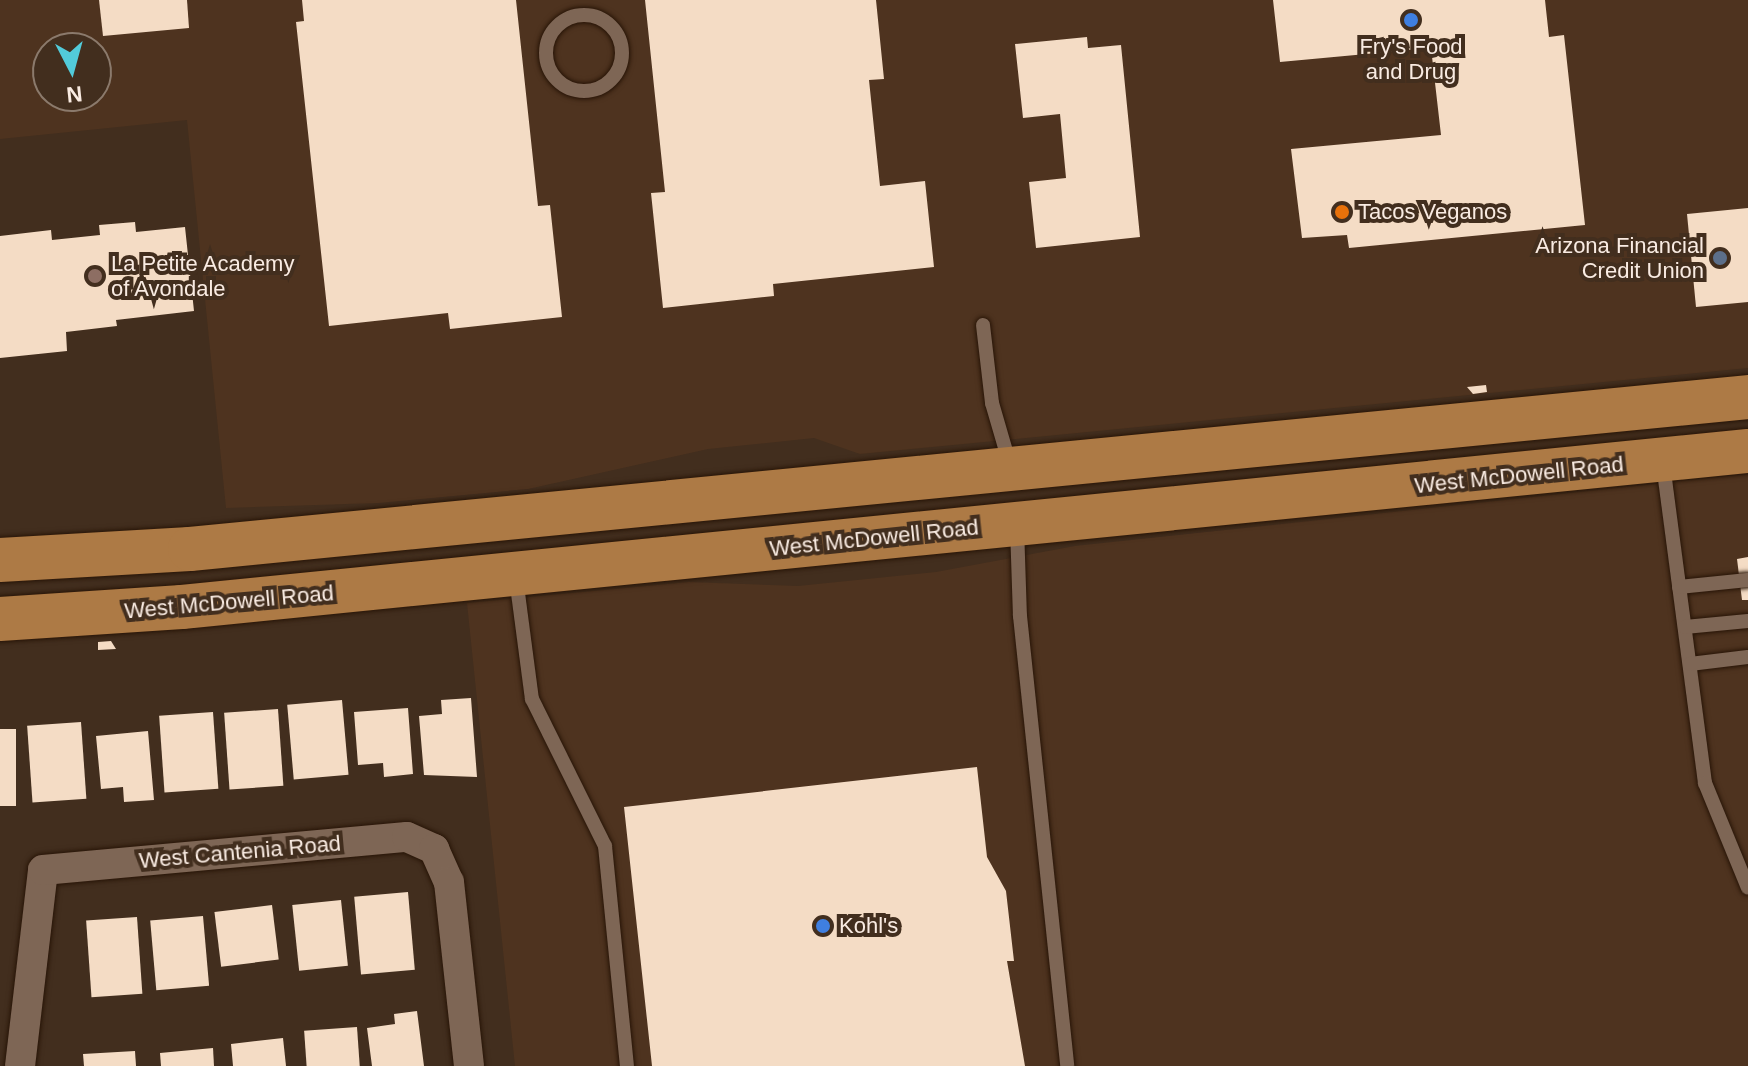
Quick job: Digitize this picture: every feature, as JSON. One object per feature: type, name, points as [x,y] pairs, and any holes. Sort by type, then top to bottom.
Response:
[{"type":"main road","points":[[0,560],[190,549],[1748,397]]},
{"type":"main road","points":[[1655,406],[1662,460]]},
{"type":"main road","name":"West McDowell Road","points":[[0,619],[515,574],[1748,451]]},
{"type":"main road","points":[[1011,469],[1017,523]]},
{"type":"street","name":"West Cantenia Road","points":[[20,1066],[43,870],[407,837],[434,849],[449,882],[469,1066]]},
{"type":"lane","points":[[580,14],[613,26],[623,50],[616,75],[606,85],[582,91],[559,82],[546,61],[545,49],[555,27],[580,14]]},
{"type":"lane","points":[[983,325],[992,403],[1011,469]]},
{"type":"lane","points":[[1662,460],[1705,783],[1748,888]]},
{"type":"lane","points":[[1017,523],[1020,616],[1067,1066]]},
{"type":"lane","points":[[515,574],[532,699],[605,846],[627,1066]]},
{"type":"lane","points":[[1679,587],[1748,580]]},
{"type":"lane","points":[[1685,627],[1748,621]]},
{"type":"lane","points":[[1690,664],[1748,657]]},
{"type":"shaded area","points":[[0,0],[1748,0],[1748,368],[860,454],[814,438],[708,449],[528,489],[378,503],[226,508],[187,120],[0,139]]},
{"type":"shaded area","points":[[1748,474],[1748,1066],[515,1066],[467,603],[689,582],[798,586],[936,572],[1075,546]]},
{"type":"building","points":[[99,0],[187,0],[189,28],[112,35],[112,32],[103,32]]},
{"type":"building","points":[[302,0],[516,0],[538,206],[550,205],[562,317],[450,329],[448,313],[329,326],[296,22],[304,21]]},
{"type":"building","points":[[645,0],[876,0],[884,79],[869,80],[880,186],[925,181],[934,267],[773,284],[774,296],[663,308],[651,193],[665,192]]},
{"type":"building","points":[[1273,0],[1545,0],[1549,37],[1564,35],[1585,225],[1349,248],[1347,235],[1302,238],[1291,149],[1441,135],[1431,48],[1280,62]]},
{"type":"building","points":[[1087,37],[1088,48],[1121,45],[1140,237],[1036,248],[1029,182],[1066,178],[1060,114],[1023,118],[1015,44]]},
{"type":"building","name":"Arizona Financial Credit Union","points":[[1748,208],[1748,302],[1696,307],[1687,214]]},
{"type":"building","name":"La Petite Academy of Avondale","points":[[135,222],[136,232],[185,227],[194,311],[116,320],[117,326],[66,332],[67,351],[0,358],[0,236],[51,230],[52,240],[100,235],[99,225]]},
{"type":"building","points":[[1486,385],[1487,392],[1473,394],[1467,387]]},
{"type":"building","points":[[1748,557],[1748,600],[1742,600],[1737,559]]},
{"type":"building","points":[[111,641],[116,649],[98,650],[98,642]]},
{"type":"building","points":[[471,698],[477,777],[424,775],[419,716],[442,714],[441,700]]},
{"type":"building","points":[[342,700],[349,775],[294,780],[287,705]]},
{"type":"building","points":[[408,708],[413,774],[384,777],[383,763],[358,765],[354,712]]},
{"type":"building","points":[[278,709],[283,786],[230,790],[224,713]]},
{"type":"building","points":[[213,712],[218,789],[165,793],[159,716]]},
{"type":"building","points":[[81,722],[86,799],[33,803],[27,726]]},
{"type":"building","points":[[0,729],[16,729],[16,806],[0,806]]},
{"type":"building","points":[[148,731],[154,800],[124,802],[123,787],[101,789],[96,736]]},
{"type":"building","name":"Kohl's","points":[[977,767],[987,857],[1006,891],[1014,961],[1007,961],[1025,1066],[652,1066],[624,807]]},
{"type":"building","points":[[408,892],[415,970],[361,974],[354,897]]},
{"type":"building","points":[[341,900],[348,966],[299,971],[292,905]]},
{"type":"building","points":[[272,905],[279,960],[221,967],[214,912]]},
{"type":"building","points":[[203,916],[209,986],[156,990],[150,921]]},
{"type":"building","points":[[137,917],[142,994],[91,997],[86,921]]},
{"type":"building","points":[[417,1011],[424,1066],[372,1066],[367,1028],[395,1024],[394,1014]]},
{"type":"building","points":[[357,1027],[360,1066],[307,1066],[304,1031]]},
{"type":"building","points":[[283,1038],[286,1066],[233,1066],[231,1044]]},
{"type":"building","points":[[213,1048],[214,1066],[161,1066],[160,1053]]},
{"type":"building","points":[[135,1051],[136,1066],[84,1066],[83,1054]]},
{"type":"place","name":"Fry's Food and Drug","points":[[1411,20]]},
{"type":"place","name":"Tacos Veganos","points":[[1342,212]]},
{"type":"place","name":"Arizona Financial Credit Union","points":[[1720,258]]},
{"type":"place","name":"La Petite Academy of Avondale","points":[[95,276]]},
{"type":"place","name":"Kohl's","points":[[823,926]]}]
